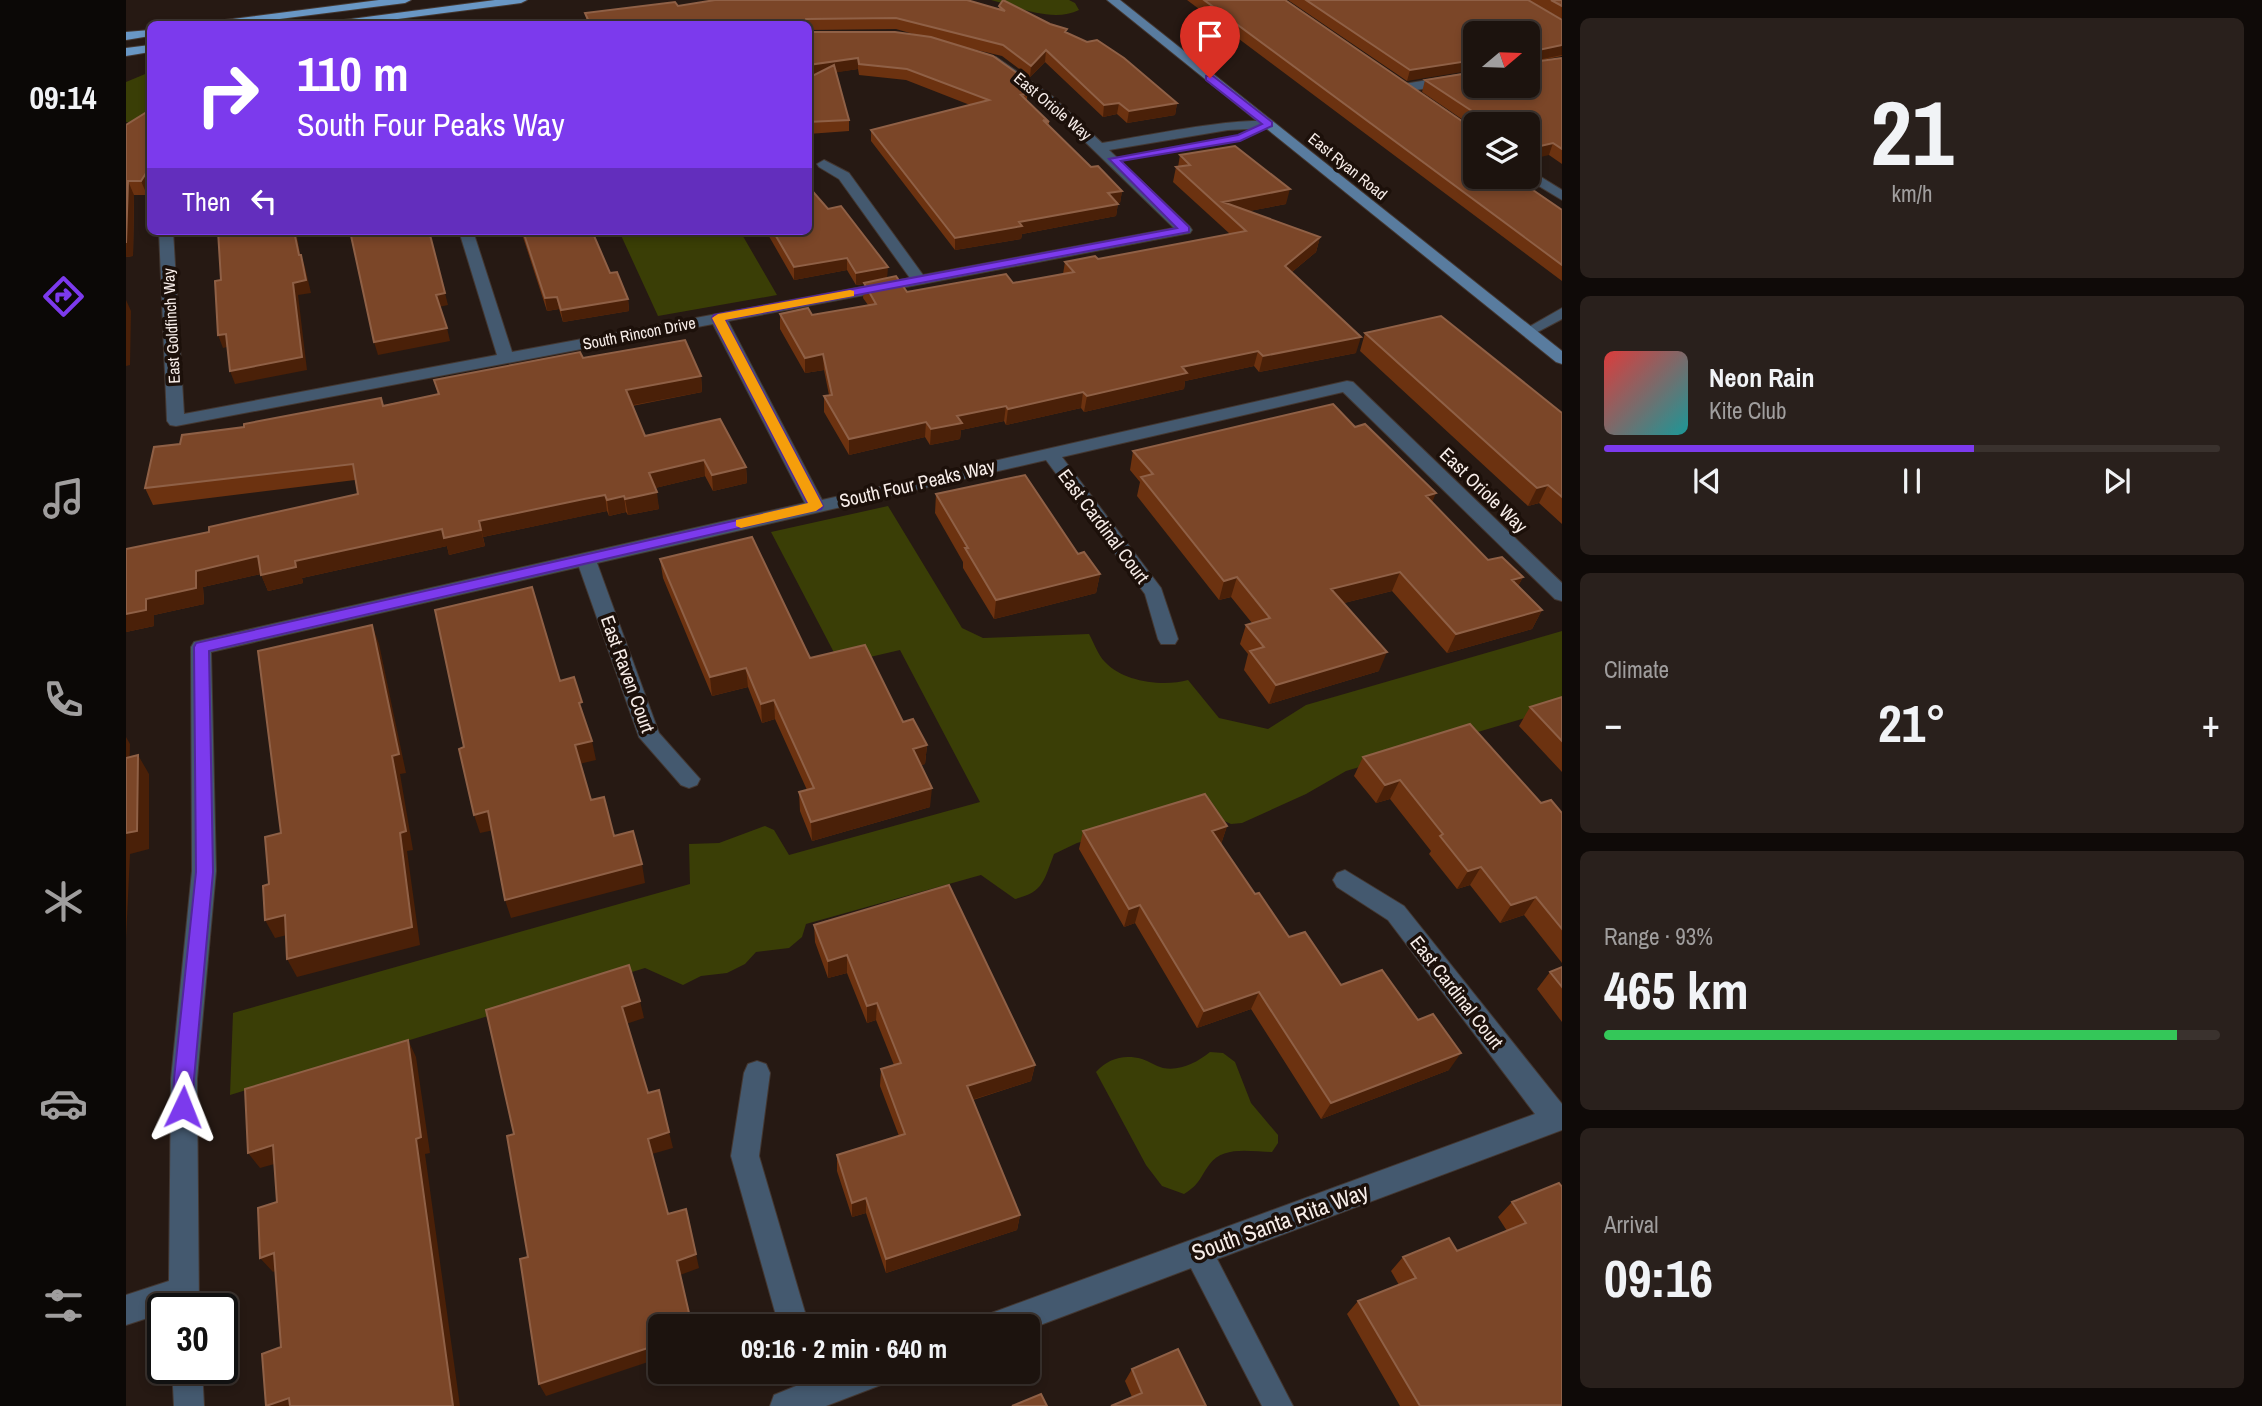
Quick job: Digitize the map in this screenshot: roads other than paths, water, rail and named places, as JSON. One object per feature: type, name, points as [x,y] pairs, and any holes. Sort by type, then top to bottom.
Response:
[{"type":"main road","points":[[240,21],[405,0]]},
{"type":"main road","points":[[359,21],[522,0]]},
{"type":"main road","points":[[126,36],[147,33]]},
{"type":"main road","points":[[126,52],[147,49]]},
{"type":"street","name":"East Ryan Road","points":[[1112,0],[1562,359]]},
{"type":"street","name":"East Oriole Way","points":[[986,58],[1022,77],[1114,159],[1185,230]]},
{"type":"street","points":[[1425,102],[1399,85],[1463,77]]},
{"type":"street","points":[[1101,147],[1228,126],[1268,124]]},
{"type":"street","points":[[1114,159],[1240,138],[1268,124]]},
{"type":"street","points":[[824,164],[844,176],[919,280]]},
{"type":"street","points":[[1540,181],[1562,196]]},
{"type":"street","name":"South Rincon Drive","points":[[176,421],[1185,230]]},
{"type":"street","name":"East Goldfinch Way","points":[[166,235],[176,421]]},
{"type":"street","points":[[467,235],[506,359]]},
{"type":"street","points":[[1528,332],[1562,313]]},
{"type":"street","points":[[718,318],[816,506]]},
{"type":"street","points":[[1528,332],[1562,331]]},
{"type":"street","name":"East Oriole Way","points":[[1347,386],[1562,594]]},
{"type":"street","name":"South Four Peaks Way","points":[[184,1293],[184,1079],[204,872],[201,647],[1347,386]]},
{"type":"street","name":"East Cardinal Court","points":[[1050,453],[1154,593],[1168,639]]},
{"type":"street","name":"East Raven Court","points":[[586,559],[650,737],[689,779]]},
{"type":"street","name":"East Cardinal Court","points":[[1345,880],[1396,913],[1559,1118]]},
{"type":"street","points":[[757,1073],[745,1156],[791,1314]]},
{"type":"street","name":"South Santa Rita Way","points":[[1030,1314],[1559,1118]]},
{"type":"street","points":[[1198,1252],[1278,1406]]},
{"type":"street","points":[[126,1310],[147,1306]]},
{"type":"street","points":[[188,1384],[189,1406]]},
{"type":"street","points":[[785,1406],[810,1384]]}]
